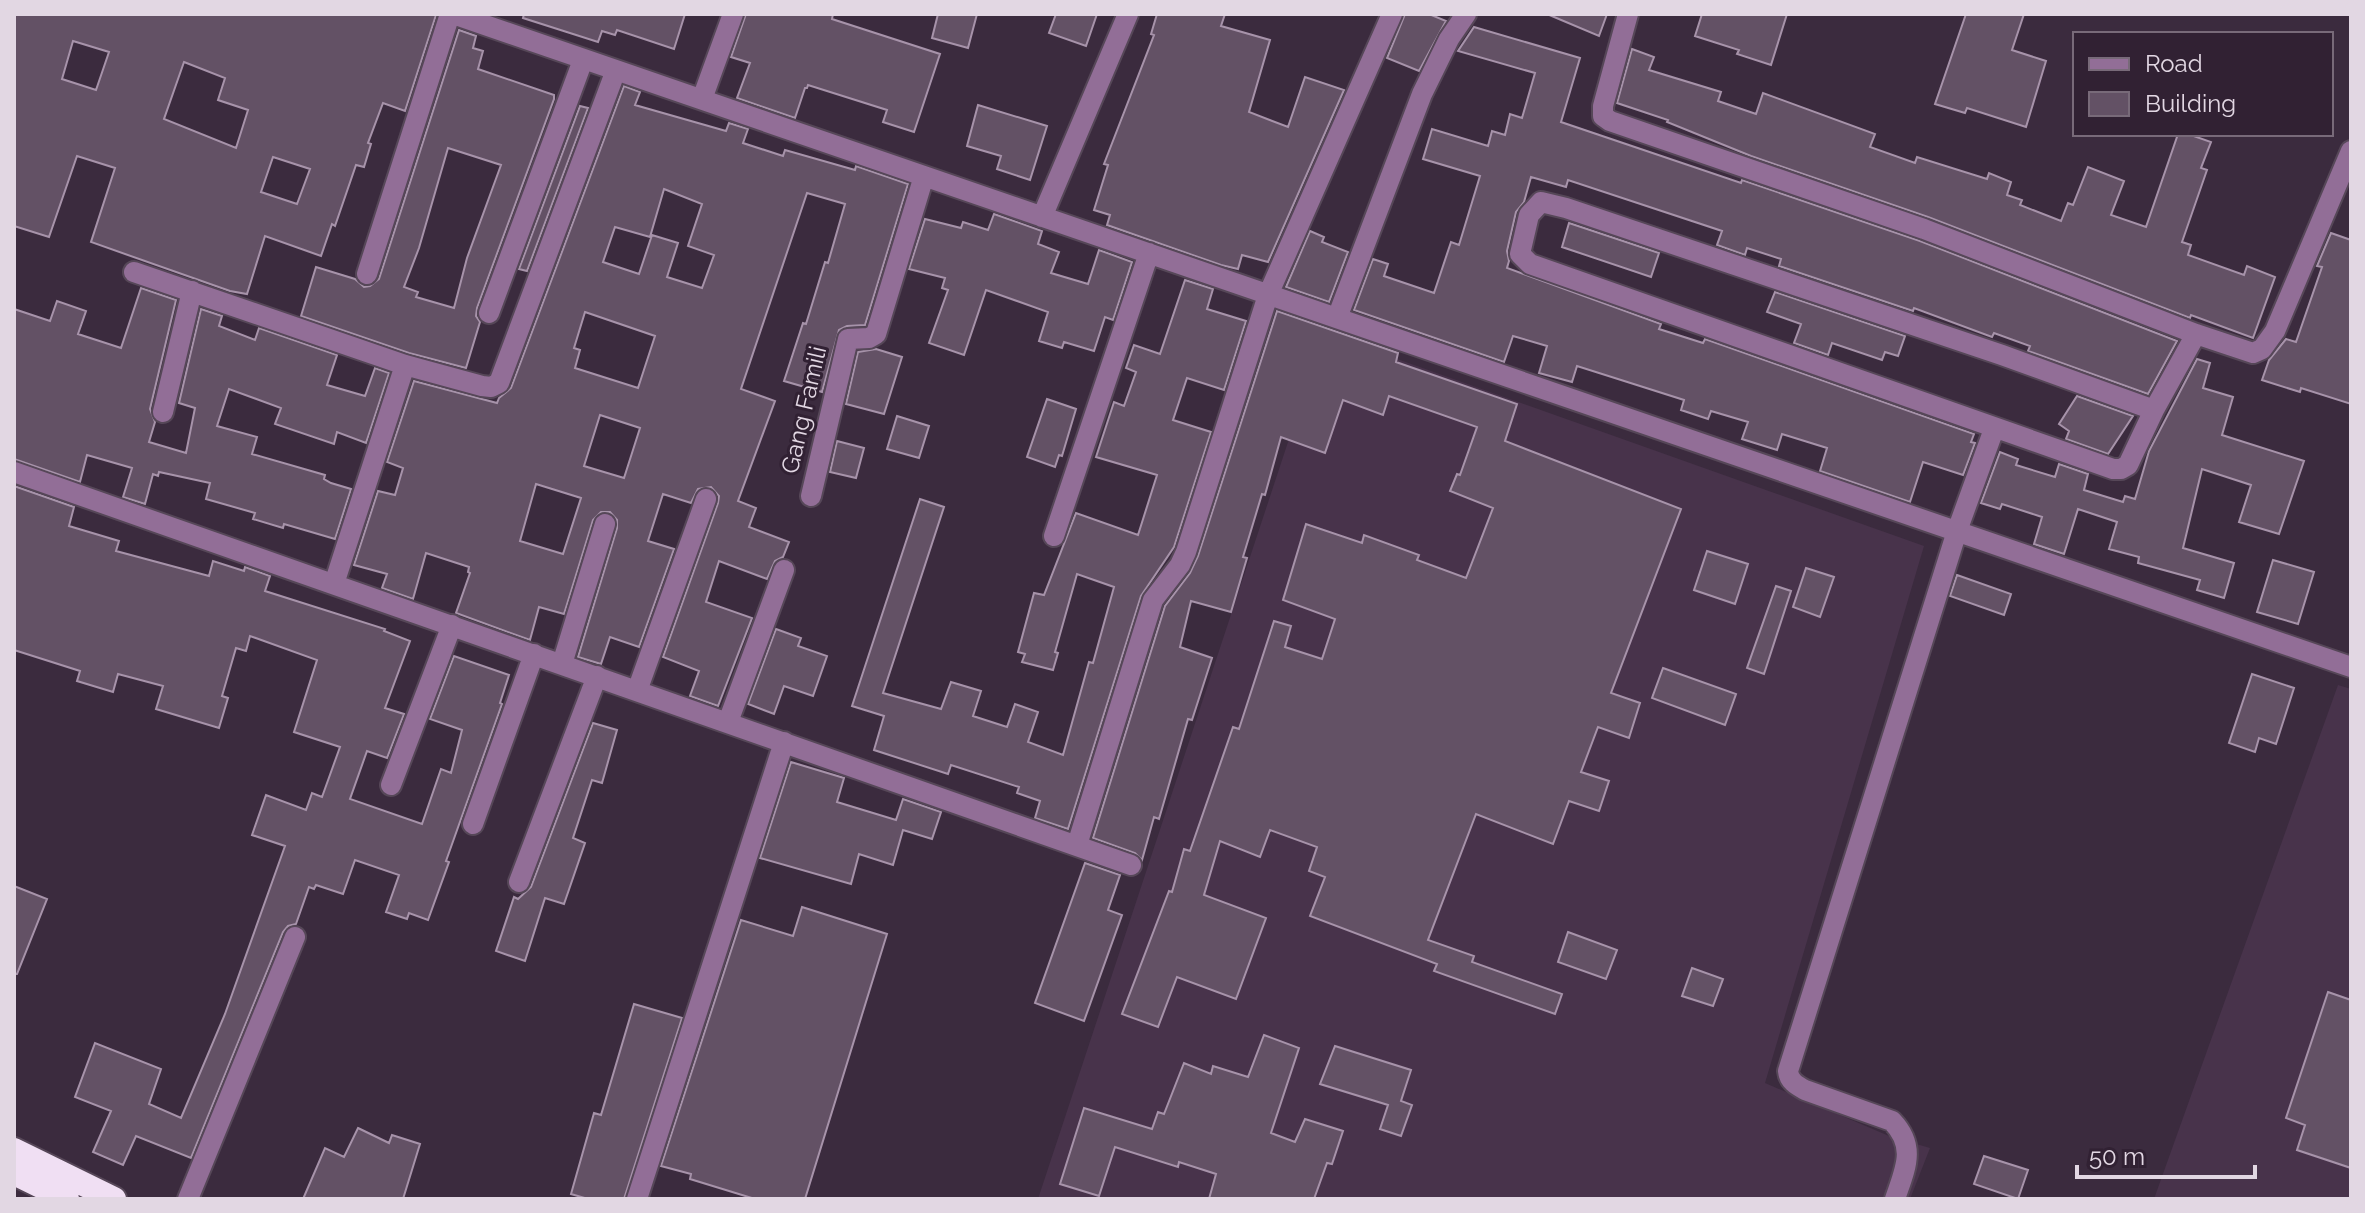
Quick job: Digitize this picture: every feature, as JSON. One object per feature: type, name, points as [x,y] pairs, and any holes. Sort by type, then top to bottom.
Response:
[{"type":"highway","points":[[14,1150],[114,1199]]},
{"type":"highway","points":[[14,1173],[67,1199]]},
{"type":"street","points":[[367,274],[452,14],[2351,667]]},
{"type":"street","points":[[702,99],[733,14]]},
{"type":"street","points":[[1042,217],[1128,14]]},
{"type":"street","points":[[1077,845],[1153,600],[1180,565],[1186,552],[1268,295],[1392,14]]},
{"type":"street","points":[[1337,318],[1422,94],[1449,39],[1466,14]]},
{"type":"street","points":[[1628,14],[1603,106],[1603,116],[1610,121],[1924,229],[2253,353],[2262,349],[2275,331],[2351,151]]},
{"type":"street","points":[[489,313],[583,60]]},
{"type":"street","points":[[134,272],[405,365],[491,387],[499,383],[616,70]]},
{"type":"street","name":"Gang Famili","points":[[811,496],[848,339],[869,338],[876,334],[924,176]]},
{"type":"street","points":[[2154,410],[2002,355],[1566,208],[1541,202],[1529,215],[1520,254],[1530,264],[2113,469],[2128,465],[2196,334]]},
{"type":"street","points":[[1054,536],[1149,253]]},
{"type":"street","points":[[163,412],[192,291]]},
{"type":"street","points":[[334,584],[405,365]]},
{"type":"street","points":[[1895,1199],[1908,1156],[1902,1132],[1892,1121],[1798,1087],[1789,1078],[1788,1071],[1957,531],[1994,429]]},
{"type":"street","points":[[14,472],[1131,865]]},
{"type":"street","points":[[637,691],[706,499]]},
{"type":"street","points":[[562,664],[605,524]]},
{"type":"street","points":[[728,722],[784,570]]},
{"type":"street","points":[[391,785],[452,625]]},
{"type":"street","points":[[473,824],[534,654]]},
{"type":"street","points":[[519,882],[597,676]]},
{"type":"street","points":[[637,1199],[784,742]]},
{"type":"street","points":[[188,1199],[295,937]]},
{"type":"shaded area","points":[[1324,333],[1924,546],[1765,1083],[1889,1136],[1930,1148],[1910,1199],[1038,1199]]},
{"type":"shaded area","points":[[2338,685],[2351,689],[2351,1199],[2154,1199]]},
{"type":"building","points":[[14,14],[436,15],[405,111],[383,103],[368,143],[371,144],[364,167],[356,165],[321,256],[265,236],[247,294],[230,291],[91,242],[115,168],[77,156],[49,237],[14,226]],"holes":[[[73,41],[109,52],[96,90],[62,79]],[[184,62],[225,78],[218,100],[248,110],[236,148],[164,119]],[[273,157],[310,169],[297,204],[261,192]]]},
{"type":"building","points":[[524,14],[685,14],[674,49],[617,30],[615,35],[602,31],[598,42],[523,18]]},
{"type":"building","points":[[746,14],[833,14],[832,19],[940,54],[914,132],[883,122],[887,110],[808,85],[795,118],[737,98],[750,63],[731,57]]},
{"type":"building","points":[[938,14],[977,14],[968,48],[932,38]]},
{"type":"building","points":[[1056,14],[1097,14],[1086,46],[1049,33]]},
{"type":"building","points":[[1157,14],[1225,14],[1221,26],[1270,40],[1249,112],[1288,127],[1305,77],[1344,90],[1268,262],[1242,255],[1238,269],[1221,265],[1107,225],[1110,215],[1094,210],[1108,165],[1104,164],[1154,35],[1151,34]]},
{"type":"building","points":[[1405,14],[1429,14],[1446,21],[1419,71],[1387,58]]},
{"type":"building","points":[[1547,14],[1607,14],[1599,36]]},
{"type":"building","points":[[1702,14],[1787,14],[1771,65],[1737,54],[1739,50],[1695,36]]},
{"type":"building","points":[[1966,14],[2024,14],[2012,50],[2046,61],[2026,127],[1967,108],[1965,113],[1935,104]]},
{"type":"building","points":[[1474,27],[1580,58],[1561,122],[1920,241],[2177,341],[2148,394],[2028,351],[2030,346],[1994,333],[1992,337],[1914,308],[1913,311],[1779,266],[1781,259],[1747,248],[1745,255],[1717,245],[1722,231],[1568,180],[1566,187],[1531,177],[1524,202],[1516,212],[1507,251],[1507,268],[1661,324],[1659,329],[1703,343],[1705,339],[1974,434],[1971,442],[1975,443],[1963,475],[1923,462],[1910,502],[1820,471],[1827,448],[1782,434],[1777,450],[1742,439],[1748,422],[1711,411],[1708,419],[1681,410],[1684,400],[1577,366],[1572,382],[1539,373],[1547,346],[1513,336],[1504,362],[1354,310],[1373,259],[1388,264],[1384,276],[1434,293],[1451,242],[1459,245],[1480,176],[1423,159],[1432,129],[1488,146],[1492,131],[1505,135],[1510,114],[1522,118],[1535,73],[1458,51]]},
{"type":"building","points":[[459,30],[476,36],[473,48],[483,51],[478,69],[554,95],[554,99],[477,308],[476,316],[480,322],[466,368],[409,353],[301,316],[316,267],[355,279],[364,287],[379,279]],"holes":[[[448,148],[501,165],[467,258],[454,308],[416,297],[418,292],[404,287],[419,248]]]},
{"type":"building","points":[[1632,49],[1654,57],[1649,70],[1721,92],[1718,101],[1756,114],[1763,93],[1875,134],[1870,147],[1915,163],[1917,157],[1987,179],[1989,173],[2011,182],[2007,195],[2022,200],[2020,205],[2061,221],[2068,203],[2073,205],[2088,167],[2124,181],[2111,215],[2146,227],[2177,136],[2194,136],[2211,142],[2201,168],[2207,170],[2182,242],[2191,245],[2188,255],[2244,275],[2247,266],[2275,277],[2253,338],[2191,315],[2190,318],[1928,217],[1751,156],[1668,120],[1617,103]]},
{"type":"building","points":[[624,86],[640,92],[635,105],[726,131],[729,123],[748,129],[743,143],[783,156],[785,150],[855,170],[856,166],[908,184],[865,325],[847,326],[839,330],[822,392],[784,381],[825,262],[828,263],[845,204],[807,193],[741,389],[775,401],[738,501],[756,508],[749,527],[789,542],[783,557],[775,561],[767,579],[719,561],[706,602],[752,618],[718,706],[690,696],[699,671],[663,657],[718,503],[719,496],[711,487],[698,489],[691,503],[663,494],[648,541],[674,549],[639,647],[610,637],[601,664],[578,657],[617,528],[617,520],[610,512],[601,512],[593,520],[564,614],[539,607],[530,640],[456,613],[470,573],[469,567],[426,553],[413,599],[382,588],[387,574],[354,565],[378,491],[395,495],[403,468],[387,462],[414,381],[497,403],[511,388]],"holes":[[[664,189],[702,204],[688,246],[714,255],[702,288],[667,277],[678,243],[652,235],[639,274],[603,262],[615,227],[650,237]],[[585,312],[655,336],[638,388],[575,368],[580,350],[574,348]],[[600,415],[640,428],[624,478],[584,466]],[[536,484],[581,498],[563,554],[520,541]]]},
{"type":"building","points":[[978,105],[1047,126],[1030,180],[997,169],[1001,156],[967,146]]},
{"type":"building","points":[[580,106],[588,108],[527,271],[519,269]]},
{"type":"building","points":[[994,214],[1042,231],[1038,244],[1059,252],[1051,273],[1088,284],[1099,250],[1132,262],[1113,320],[1105,317],[1094,351],[1064,342],[1062,348],[1039,341],[1048,312],[986,290],[964,355],[929,343],[948,290],[942,288],[945,278],[909,269],[925,219],[961,228],[963,222],[988,230]]},
{"type":"building","points":[[1569,223],[1659,253],[1651,277],[1562,247]]},
{"type":"building","points":[[1310,231],[1324,237],[1322,242],[1348,252],[1329,302],[1286,287]]},
{"type":"building","points":[[2331,233],[2351,240],[2351,404],[2301,388],[2300,392],[2262,380],[2269,360],[2286,339],[2296,342],[2322,267],[2317,266]]},
{"type":"building","points":[[1185,280],[1213,289],[1207,309],[1246,321],[1224,390],[1187,378],[1173,420],[1211,432],[1174,547],[1141,596],[1068,829],[1035,818],[1040,801],[1017,793],[1019,787],[951,765],[948,774],[874,750],[884,716],[852,706],[920,499],[944,507],[883,693],[941,709],[951,682],[981,691],[973,716],[1007,727],[1015,704],[1038,712],[1028,742],[1063,755],[1114,587],[1077,574],[1055,652],[1058,653],[1053,670],[1022,662],[1025,654],[1018,652],[1034,593],[1044,595],[1076,513],[1138,535],[1157,475],[1096,457],[1114,402],[1124,406],[1136,372],[1126,368],[1134,345],[1160,354]]},
{"type":"building","points":[[141,288],[176,300],[150,409],[155,422],[149,442],[186,453],[195,408],[179,403],[201,309],[222,316],[219,326],[255,340],[259,328],[337,355],[327,385],[365,396],[375,368],[389,373],[366,443],[337,432],[334,444],[275,424],[281,408],[229,389],[217,426],[257,437],[252,454],[325,475],[324,479],[331,483],[351,489],[335,539],[284,524],[283,528],[253,519],[255,513],[206,499],[210,483],[159,472],[158,476],[153,474],[145,504],[123,497],[132,468],[87,455],[80,482],[14,459],[14,309],[50,321],[57,301],[86,311],[78,334],[121,348]]},
{"type":"building","points":[[1775,292],[1905,336],[1898,356],[1885,352],[1882,360],[1832,343],[1828,355],[1794,343],[1801,324],[1767,312]]},
{"type":"building","points":[[1277,311],[1398,353],[1396,362],[1517,404],[1505,441],[1681,509],[1611,693],[1640,703],[1629,738],[1598,727],[1581,772],[1609,781],[1599,811],[1569,801],[1553,844],[1476,814],[1428,940],[1474,956],[1472,962],[1562,994],[1555,1014],[1434,971],[1437,964],[1310,916],[1325,877],[1309,871],[1317,847],[1270,830],[1260,857],[1220,841],[1204,895],[1266,918],[1236,999],[1177,977],[1158,1027],[1122,1014],[1169,891],[1172,892],[1184,849],[1190,851],[1233,727],[1239,729],[1274,621],[1291,626],[1285,647],[1322,659],[1335,619],[1283,600],[1306,524],[1362,543],[1364,535],[1419,555],[1417,560],[1466,578],[1493,508],[1450,491],[1457,474],[1460,475],[1477,427],[1389,396],[1383,415],[1343,400],[1325,453],[1281,437],[1243,557],[1247,558],[1231,612],[1191,601],[1180,647],[1212,658],[1192,720],[1188,719],[1159,819],[1154,817],[1142,860],[1135,853],[1093,838],[1165,606],[1190,573],[1198,556]]},
{"type":"building","points":[[876,349],[902,357],[884,414],[846,404],[858,352]]},
{"type":"building","points":[[2197,359],[2210,363],[2203,388],[2233,397],[2222,435],[2304,461],[2279,534],[2239,522],[2251,485],[2202,469],[2183,548],[2234,563],[2224,598],[2197,590],[2200,580],[2138,563],[2139,557],[2109,549],[2117,522],[2078,509],[2064,554],[2034,544],[2042,517],[2002,504],[2000,509],[1981,503],[2000,452],[2018,459],[2016,465],[2055,477],[2059,464],[2088,474],[2084,490],[2123,502],[2125,496],[2135,499],[2149,451]]},
{"type":"building","points":[[2077,396],[2133,416],[2108,454],[2066,439],[2069,431],[2059,424]]},
{"type":"building","points":[[1047,399],[1076,409],[1062,456],[1059,455],[1055,467],[1027,457]]},
{"type":"building","points":[[897,416],[929,426],[919,458],[887,449]]},
{"type":"building","points":[[837,441],[864,448],[856,478],[830,472]]},
{"type":"building","points":[[14,486],[74,507],[69,526],[119,541],[116,551],[209,576],[213,561],[244,571],[245,567],[270,576],[265,591],[385,629],[410,641],[385,708],[404,714],[387,758],[367,751],[350,799],[422,824],[441,769],[451,773],[462,730],[430,719],[454,656],[509,675],[502,704],[428,920],[409,913],[407,919],[386,912],[399,875],[355,860],[343,894],[316,885],[314,889],[309,887],[296,924],[288,926],[283,932],[191,1158],[136,1136],[123,1165],[93,1152],[111,1111],[75,1097],[95,1043],[161,1069],[149,1104],[181,1118],[225,1014],[285,846],[252,835],[266,795],[306,810],[312,793],[322,797],[340,747],[294,732],[317,660],[250,636],[246,651],[236,648],[222,696],[228,698],[219,728],[156,709],[163,686],[118,674],[113,692],[77,681],[80,671],[14,650]]},
{"type":"building","points":[[1707,551],[1748,564],[1735,604],[1694,590]]},
{"type":"building","points":[[2273,560],[2314,572],[2298,624],[2257,612]]},
{"type":"building","points":[[1806,568],[1834,577],[1820,617],[1793,607]]},
{"type":"building","points":[[1957,575],[2011,594],[2004,615],[1950,596]]},
{"type":"building","points":[[1776,586],[1791,591],[1764,674],[1747,668]]},
{"type":"building","points":[[776,629],[801,638],[798,646],[827,656],[813,696],[784,686],[774,714],[748,704]]},
{"type":"building","points":[[1663,668],[1736,694],[1725,725],[1652,698]]},
{"type":"building","points":[[2252,674],[2294,688],[2276,744],[2259,738],[2255,752],[2229,743]]},
{"type":"building","points":[[593,723],[617,730],[602,783],[592,780],[573,838],[585,843],[564,904],[545,898],[525,961],[496,951],[514,897],[518,899],[531,887]]},
{"type":"building","points":[[791,762],[844,778],[837,802],[896,820],[903,799],[941,812],[932,839],[903,830],[893,865],[859,854],[851,884],[760,858]]},
{"type":"building","points":[[1085,863],[1120,875],[1108,910],[1122,915],[1084,1021],[1035,1003]]},
{"type":"building","points":[[14,886],[47,899],[17,974],[14,974]]},
{"type":"building","points":[[802,907],[887,934],[805,1199],[755,1199],[690,1179],[691,1174],[661,1166],[741,920],[793,936]]},
{"type":"building","points":[[1568,932],[1617,950],[1606,979],[1558,962]]},
{"type":"building","points":[[1692,968],[1723,979],[1713,1006],[1682,996]]},
{"type":"building","points":[[2328,992],[2351,1000],[2351,1168],[2297,1150],[2305,1125],[2286,1118]]},
{"type":"building","points":[[634,1004],[682,1018],[624,1199],[588,1199],[571,1194],[594,1113],[601,1115]]},
{"type":"building","points":[[1264,1035],[1299,1048],[1271,1133],[1295,1142],[1305,1119],[1343,1131],[1332,1164],[1327,1163],[1314,1199],[1209,1199],[1216,1174],[1179,1162],[1178,1167],[1115,1147],[1099,1196],[1060,1184],[1084,1108],[1152,1129],[1158,1112],[1164,1114],[1184,1063],[1211,1074],[1213,1066],[1248,1077]]},
{"type":"building","points":[[1335,1046],[1411,1070],[1401,1101],[1412,1105],[1401,1136],[1380,1129],[1388,1105],[1320,1084]]},
{"type":"building","points":[[358,1128],[389,1143],[392,1135],[420,1144],[403,1199],[303,1199],[325,1148],[344,1157]]},
{"type":"building","points":[[1984,1156],[2028,1170],[2018,1199],[1974,1184]]}]
